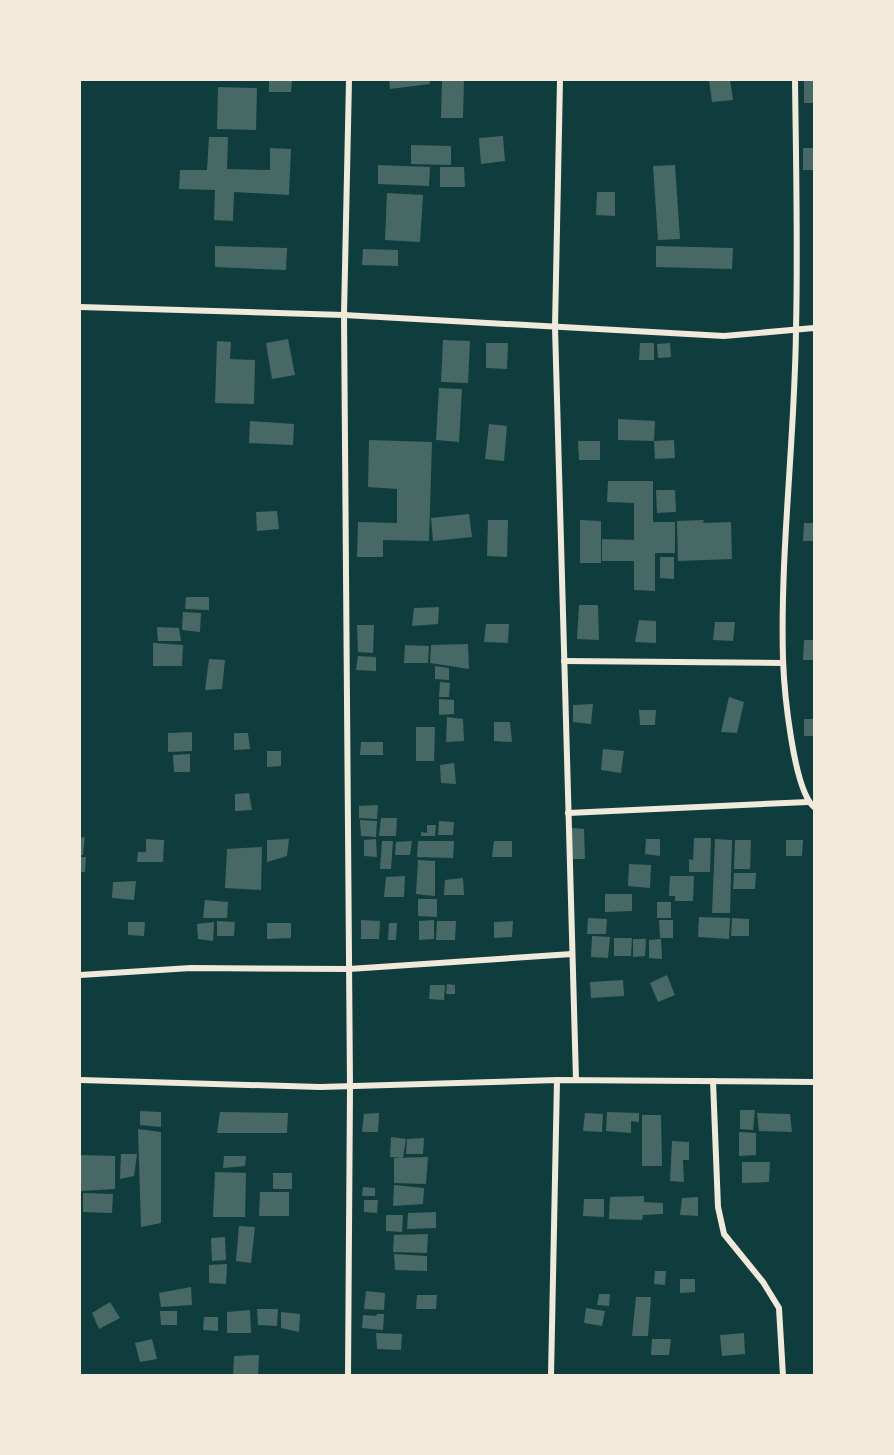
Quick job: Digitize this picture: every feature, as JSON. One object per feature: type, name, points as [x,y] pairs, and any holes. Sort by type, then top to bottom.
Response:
[{"type":"street","points":[[348,1376],[350,1087],[344,315],[349,80]]},
{"type":"street","points":[[560,80],[555,327],[576,1080]]},
{"type":"street","points":[[795,80],[796,330],[783,663],[794,760],[808,802],[814,807]]},
{"type":"street","points":[[80,307],[344,315],[724,336],[814,328]]},
{"type":"street","points":[[564,661],[783,663]]},
{"type":"street","points":[[568,813],[808,802]]},
{"type":"street","points":[[80,975],[191,968],[349,969],[572,954]]},
{"type":"street","points":[[80,1080],[350,1087],[557,1080],[814,1082]]},
{"type":"street","points":[[551,1376],[557,1080]]},
{"type":"street","points":[[713,1081],[718,1207],[724,1234],[763,1282],[779,1308],[783,1376]]},
{"type":"building","points":[[269,80],[292,80],[291,92],[269,92]]},
{"type":"building","points":[[389,80],[429,80],[430,84],[390,89]]},
{"type":"building","points":[[442,80],[464,80],[463,118],[441,118]]},
{"type":"building","points":[[709,80],[730,80],[733,100],[712,102]]},
{"type":"building","points":[[804,80],[814,80],[814,103],[804,103]]},
{"type":"building","points":[[218,87],[257,88],[256,130],[217,129]]},
{"type":"building","points":[[503,136],[505,161],[481,164],[479,138]]},
{"type":"building","points":[[209,137],[228,137],[227,169],[270,170],[270,148],[291,149],[289,195],[234,192],[233,221],[214,220],[215,190],[179,189],[180,170],[207,170]]},
{"type":"building","points":[[411,145],[451,146],[451,165],[411,164]]},
{"type":"building","points":[[803,148],[814,148],[814,170],[803,170]]},
{"type":"building","points":[[378,165],[430,167],[429,186],[378,184]]},
{"type":"building","points":[[675,165],[680,239],[658,240],[653,166]]},
{"type":"building","points":[[440,167],[464,167],[465,187],[440,187]]},
{"type":"building","points":[[597,192],[615,192],[615,216],[596,215]]},
{"type":"building","points":[[387,193],[423,195],[420,242],[385,240]]},
{"type":"building","points":[[215,246],[287,248],[286,270],[215,267]]},
{"type":"building","points":[[656,246],[733,248],[732,269],[656,267]]},
{"type":"building","points":[[363,249],[398,250],[398,266],[362,265]]},
{"type":"building","points":[[288,339],[295,375],[272,379],[266,343]]},
{"type":"building","points":[[443,340],[470,341],[468,383],[441,382]]},
{"type":"building","points":[[217,341],[231,342],[230,359],[255,360],[254,404],[215,403]]},
{"type":"building","points":[[486,343],[508,343],[507,369],[486,368]]},
{"type":"building","points":[[640,343],[654,343],[654,360],[639,360]]},
{"type":"building","points":[[670,343],[671,357],[658,358],[657,344]]},
{"type":"building","points":[[439,388],[462,389],[459,442],[436,440]]},
{"type":"building","points":[[618,419],[655,421],[654,441],[618,440]]},
{"type":"building","points":[[250,421],[294,424],[293,445],[249,443]]},
{"type":"building","points":[[489,424],[507,426],[504,461],[485,459]]},
{"type":"building","points":[[369,440],[432,442],[429,541],[383,540],[383,557],[357,557],[358,522],[397,523],[397,489],[368,487]]},
{"type":"building","points":[[674,440],[675,458],[655,459],[654,441]]},
{"type":"building","points":[[578,441],[600,441],[600,460],[579,460]]},
{"type":"building","points":[[608,481],[653,481],[653,522],[675,522],[675,553],[655,553],[655,591],[634,590],[634,561],[602,561],[602,539],[634,540],[634,503],[607,502]]},
{"type":"building","points":[[656,490],[675,490],[676,512],[657,513]]},
{"type":"building","points":[[277,511],[279,529],[257,531],[256,512]]},
{"type":"building","points":[[469,514],[472,537],[433,541],[431,518]]},
{"type":"building","points":[[488,520],[508,520],[507,557],[487,556]]},
{"type":"building","points":[[580,520],[601,521],[601,563],[580,563]]},
{"type":"building","points":[[704,520],[703,523],[731,522],[732,559],[678,561],[677,521]]},
{"type":"building","points":[[804,523],[814,523],[814,541],[803,541]]},
{"type":"building","points":[[660,557],[674,557],[674,579],[660,578]]},
{"type":"building","points":[[186,597],[209,597],[209,610],[185,609]]},
{"type":"building","points":[[579,605],[598,605],[599,640],[577,639]]},
{"type":"building","points":[[439,607],[438,624],[412,626],[414,608]]},
{"type":"building","points":[[183,612],[201,613],[200,632],[182,630]]},
{"type":"building","points":[[639,620],[656,621],[656,643],[635,642]]},
{"type":"building","points":[[715,622],[735,622],[733,641],[713,640]]},
{"type":"building","points":[[486,624],[509,624],[508,643],[484,642]]},
{"type":"building","points":[[357,625],[374,625],[373,653],[358,652]]},
{"type":"building","points":[[157,627],[179,628],[181,641],[158,641]]},
{"type":"building","points":[[804,640],[814,640],[814,660],[803,660]]},
{"type":"building","points":[[153,643],[183,645],[182,666],[153,666]]},
{"type":"building","points":[[468,644],[469,669],[430,663],[431,645]]},
{"type":"building","points":[[405,645],[429,646],[428,663],[404,663]]},
{"type":"building","points":[[358,656],[376,657],[376,671],[356,670]]},
{"type":"building","points":[[209,659],[225,660],[222,689],[205,690]]},
{"type":"building","points":[[435,666],[449,668],[449,680],[435,679]]},
{"type":"building","points":[[440,682],[450,683],[449,697],[439,697]]},
{"type":"building","points":[[729,697],[744,702],[737,733],[721,732]]},
{"type":"building","points":[[439,699],[454,700],[454,714],[439,715]]},
{"type":"building","points":[[593,704],[591,724],[573,722],[573,705]]},
{"type":"building","points":[[639,710],[656,710],[655,725],[640,725]]},
{"type":"building","points":[[447,717],[463,719],[464,741],[446,742]]},
{"type":"building","points":[[804,719],[814,719],[814,736],[804,736]]},
{"type":"building","points":[[494,722],[510,722],[512,742],[494,741]]},
{"type":"building","points":[[416,727],[435,727],[434,761],[416,761]]},
{"type":"building","points":[[192,732],[192,751],[168,752],[168,733]]},
{"type":"building","points":[[234,733],[248,733],[250,749],[234,750]]},
{"type":"building","points":[[361,742],[383,742],[383,755],[360,755]]},
{"type":"building","points":[[603,749],[624,751],[621,773],[601,770]]},
{"type":"building","points":[[267,751],[281,751],[281,766],[267,767]]},
{"type":"building","points":[[190,754],[190,772],[174,772],[173,755]]},
{"type":"building","points":[[454,763],[456,784],[441,783],[440,765]]},
{"type":"building","points":[[249,793],[252,810],[235,811],[235,794]]},
{"type":"building","points":[[378,805],[377,819],[359,818],[359,806]]},
{"type":"building","points":[[381,818],[397,818],[396,836],[379,836]]},
{"type":"building","points":[[360,820],[377,821],[376,837],[361,836]]},
{"type":"building","points":[[439,821],[454,822],[453,835],[438,835]]},
{"type":"building","points":[[427,825],[436,825],[435,836],[421,836],[421,832],[427,833]]},
{"type":"building","points":[[572,828],[584,829],[585,859],[572,859]]},
{"type":"building","points":[[85,837],[83,855],[80,855],[80,838]]},
{"type":"building","points":[[694,838],[711,838],[710,872],[689,872],[689,859],[693,860]]},
{"type":"building","points":[[146,839],[164,840],[163,862],[137,862],[138,852],[146,852]]},
{"type":"building","points":[[289,839],[287,856],[267,862],[267,840]]},
{"type":"building","points":[[376,839],[377,857],[364,856],[364,840]]},
{"type":"building","points":[[646,839],[660,839],[660,856],[645,854]]},
{"type":"building","points":[[715,839],[732,840],[730,913],[712,913]]},
{"type":"building","points":[[735,840],[751,840],[750,869],[734,869]]},
{"type":"building","points":[[786,840],[803,840],[802,856],[786,856]]},
{"type":"building","points":[[382,841],[393,841],[391,869],[380,869]]},
{"type":"building","points":[[412,841],[410,855],[395,855],[396,842]]},
{"type":"building","points":[[418,841],[454,841],[453,858],[417,857]]},
{"type":"building","points":[[494,841],[512,841],[512,857],[492,857]]},
{"type":"building","points":[[262,847],[261,890],[225,888],[227,849]]},
{"type":"building","points":[[80,857],[86,857],[85,872],[80,872]]},
{"type":"building","points":[[418,860],[435,861],[435,896],[416,894]]},
{"type":"building","points":[[629,864],[651,865],[650,888],[628,886]]},
{"type":"building","points":[[734,873],[756,873],[755,889],[733,889]]},
{"type":"building","points":[[405,876],[404,897],[384,897],[386,877]]},
{"type":"building","points":[[670,876],[694,876],[693,901],[675,901],[675,896],[669,896]]},
{"type":"building","points":[[463,878],[464,895],[444,895],[445,880]]},
{"type":"building","points":[[136,881],[134,900],[112,898],[113,882]]},
{"type":"building","points":[[605,894],[632,894],[632,911],[605,912]]},
{"type":"building","points":[[418,899],[437,899],[437,917],[418,916]]},
{"type":"building","points":[[205,900],[228,902],[227,918],[203,918]]},
{"type":"building","points":[[657,902],[671,902],[671,918],[657,918]]},
{"type":"building","points":[[699,917],[730,918],[729,939],[698,937]]},
{"type":"building","points":[[588,918],[607,919],[606,934],[587,934]]},
{"type":"building","points":[[732,918],[749,919],[749,936],[731,936]]},
{"type":"building","points":[[361,920],[380,921],[379,939],[361,939]]},
{"type":"building","points":[[434,920],[434,939],[419,940],[419,921]]},
{"type":"building","points":[[659,920],[673,920],[673,938],[660,938]]},
{"type":"building","points":[[217,921],[235,922],[234,936],[217,936]]},
{"type":"building","points":[[437,921],[456,921],[455,940],[436,940]]},
{"type":"building","points":[[513,921],[512,937],[494,938],[494,922]]},
{"type":"building","points":[[128,922],[145,922],[144,936],[128,935]]},
{"type":"building","points":[[214,922],[213,941],[198,939],[197,924]]},
{"type":"building","points":[[267,923],[291,923],[291,938],[267,939]]},
{"type":"building","points":[[389,923],[397,923],[396,940],[388,940]]},
{"type":"building","points":[[592,936],[610,937],[608,958],[591,957]]},
{"type":"building","points":[[614,938],[632,938],[631,956],[614,956]]},
{"type":"building","points":[[633,939],[646,939],[645,956],[633,957]]},
{"type":"building","points":[[661,939],[662,959],[649,958],[649,940]]},
{"type":"building","points":[[667,975],[675,995],[658,1002],[650,983]]},
{"type":"building","points":[[623,980],[624,996],[591,998],[590,982]]},
{"type":"building","points":[[447,984],[455,985],[455,994],[446,994]]},
{"type":"building","points":[[430,985],[445,985],[444,1000],[429,999]]},
{"type":"building","points":[[740,1110],[755,1110],[753,1130],[740,1129]]},
{"type":"building","points":[[140,1111],[161,1112],[161,1127],[140,1125]]},
{"type":"building","points":[[220,1112],[288,1113],[287,1133],[217,1133]]},
{"type":"building","points":[[607,1112],[639,1113],[639,1122],[631,1121],[631,1133],[606,1131]]},
{"type":"building","points":[[379,1113],[378,1132],[362,1132],[364,1114]]},
{"type":"building","points":[[585,1113],[603,1114],[602,1132],[583,1131]]},
{"type":"building","points":[[757,1113],[790,1114],[792,1132],[759,1131]]},
{"type":"building","points":[[642,1115],[661,1115],[662,1166],[642,1166]]},
{"type":"building","points":[[138,1129],[161,1132],[161,1223],[141,1227]]},
{"type":"building","points":[[739,1132],[756,1133],[756,1155],[739,1156]]},
{"type":"building","points":[[391,1137],[406,1139],[403,1158],[390,1157]]},
{"type":"building","points":[[424,1138],[423,1154],[406,1154],[407,1139]]},
{"type":"building","points":[[672,1141],[689,1142],[689,1160],[683,1160],[684,1182],[670,1181]]},
{"type":"building","points":[[121,1154],[137,1154],[134,1176],[120,1179]]},
{"type":"building","points":[[80,1155],[115,1156],[115,1189],[80,1191]]},
{"type":"building","points":[[224,1156],[246,1156],[245,1166],[223,1168]]},
{"type":"building","points":[[428,1157],[426,1184],[394,1183],[394,1158]]},
{"type":"building","points":[[742,1162],[770,1162],[769,1182],[742,1183]]},
{"type":"building","points":[[215,1172],[246,1173],[245,1217],[213,1217]]},
{"type":"building","points":[[273,1173],[292,1173],[292,1189],[273,1189]]},
{"type":"building","points":[[394,1185],[424,1188],[423,1204],[393,1206]]},
{"type":"building","points":[[363,1187],[375,1188],[375,1196],[362,1196]]},
{"type":"building","points":[[260,1192],[289,1192],[289,1216],[259,1216]]},
{"type":"building","points":[[83,1193],[113,1194],[112,1213],[83,1212]]},
{"type":"building","points":[[644,1196],[644,1202],[663,1203],[663,1214],[643,1215],[642,1220],[609,1219],[610,1197]]},
{"type":"building","points":[[698,1197],[698,1216],[680,1215],[682,1198]]},
{"type":"building","points":[[584,1199],[604,1199],[604,1217],[583,1216]]},
{"type":"building","points":[[364,1200],[378,1200],[377,1213],[364,1212]]},
{"type":"building","points":[[436,1212],[436,1228],[407,1229],[408,1213]]},
{"type":"building","points":[[386,1215],[403,1215],[402,1232],[386,1231]]},
{"type":"building","points":[[239,1226],[255,1227],[251,1263],[236,1261]]},
{"type":"building","points":[[428,1234],[427,1253],[393,1252],[394,1235]]},
{"type":"building","points":[[225,1237],[226,1260],[212,1261],[211,1238]]},
{"type":"building","points":[[394,1254],[427,1256],[427,1271],[395,1270]]},
{"type":"building","points":[[227,1264],[226,1284],[209,1283],[209,1265]]},
{"type":"building","points":[[655,1271],[666,1271],[665,1285],[654,1284]]},
{"type":"building","points":[[680,1279],[695,1279],[695,1292],[680,1293]]},
{"type":"building","points":[[191,1287],[192,1305],[161,1307],[159,1293]]},
{"type":"building","points":[[366,1291],[385,1293],[384,1310],[364,1309]]},
{"type":"building","points":[[599,1294],[610,1294],[609,1306],[597,1305]]},
{"type":"building","points":[[417,1295],[437,1295],[436,1309],[416,1309]]},
{"type":"building","points":[[636,1297],[651,1297],[648,1336],[632,1336]]},
{"type":"building","points":[[110,1302],[120,1318],[99,1329],[92,1313]]},
{"type":"building","points":[[586,1308],[605,1311],[602,1326],[584,1323]]},
{"type":"building","points":[[257,1309],[278,1309],[277,1326],[258,1325]]},
{"type":"building","points":[[250,1310],[251,1333],[227,1333],[227,1312]]},
{"type":"building","points":[[160,1311],[177,1311],[177,1325],[161,1325]]},
{"type":"building","points":[[281,1312],[300,1314],[299,1332],[281,1328]]},
{"type":"building","points":[[384,1314],[383,1330],[362,1328],[363,1315],[376,1316]]},
{"type":"building","points":[[204,1317],[218,1317],[218,1331],[203,1330]]},
{"type":"building","points":[[376,1333],[402,1334],[401,1350],[377,1349]]},
{"type":"building","points":[[744,1333],[745,1354],[722,1356],[720,1335]]},
{"type":"building","points":[[152,1339],[157,1359],[140,1362],[135,1343]]},
{"type":"building","points":[[652,1339],[671,1339],[669,1355],[651,1355]]},
{"type":"building","points":[[259,1355],[258,1376],[233,1376],[234,1356]]}]
